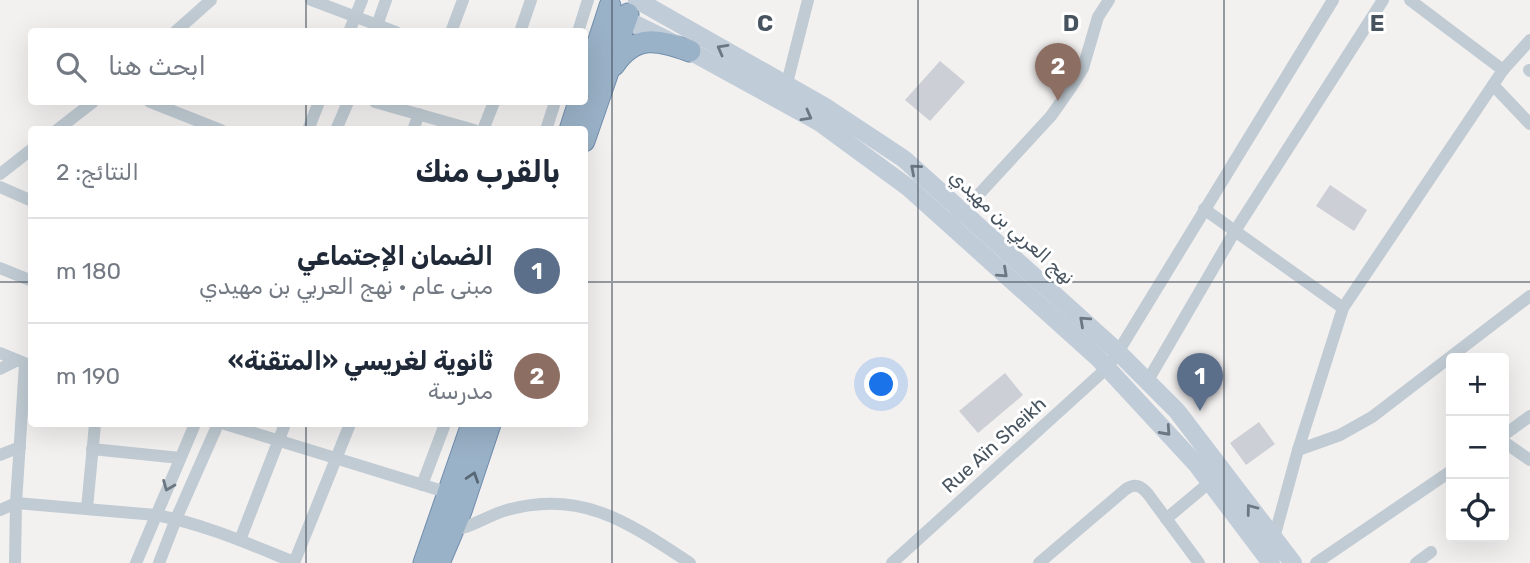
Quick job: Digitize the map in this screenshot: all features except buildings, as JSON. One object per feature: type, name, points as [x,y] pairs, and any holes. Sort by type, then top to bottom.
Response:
[{"type":"highway","points":[[588,129],[626,7]]},
{"type":"highway","points":[[588,78],[626,7]]},
{"type":"highway","points":[[605,79],[626,50],[644,42],[666,43],[690,51]]},
{"type":"highway","points":[[571,126],[578,105]]},
{"type":"highway","points":[[439,563],[449,493],[471,427]]},
{"type":"highway","points":[[424,563],[446,528],[489,427]]},
{"type":"main road","name":"نهج العربي بن مهيدي","points":[[626,7],[784,94],[909,188],[1107,368],[1197,465],[1269,551],[1293,563]]},
{"type":"main road","name":"نهج العربي بن مهيدي","points":[[626,7],[690,51],[784,94],[824,106],[904,159],[1118,352],[1177,411],[1269,551]]},
{"type":"main road","points":[[971,243],[984,230]]},
{"type":"street","points":[[180,28],[211,0]]},
{"type":"street","points":[[311,0],[377,28],[386,0]]},
{"type":"street","points":[[351,28],[362,0]]},
{"type":"street","points":[[452,28],[463,0]]},
{"type":"street","points":[[521,28],[531,0]]},
{"type":"street","points":[[579,28],[588,0]]},
{"type":"street","points":[[784,94],[808,0]]},
{"type":"street","points":[[950,224],[1051,116],[1083,68],[1098,17],[1109,0]]},
{"type":"street","name":"Rue Aïn Sheikh","points":[[892,563],[1107,368],[1333,0]]},
{"type":"street","points":[[1147,382],[1235,231],[1382,0]]},
{"type":"street","points":[[1410,0],[1503,70]]},
{"type":"street","points":[[1269,551],[1343,308],[1503,70],[1530,40]]},
{"type":"street","points":[[1493,85],[1530,124]]},
{"type":"street","points":[[62,126],[89,105]]},
{"type":"street","points":[[157,105],[205,126]]},
{"type":"street","points":[[310,126],[318,105]]},
{"type":"street","points":[[338,126],[347,105]]},
{"type":"street","points":[[386,105],[460,126]]},
{"type":"street","points":[[485,126],[493,105]]},
{"type":"street","points":[[547,126],[554,105]]},
{"type":"street","points":[[414,126],[419,114]]},
{"type":"street","points":[[0,174],[28,152]]},
{"type":"street","points":[[0,187],[28,199]]},
{"type":"street","points":[[1204,209],[1343,308]]},
{"type":"street","points":[[0,268],[28,279]]},
{"type":"street","points":[[1298,450],[1360,425],[1530,296]]},
{"type":"street","points":[[0,353],[24,364]]},
{"type":"street","points":[[0,369],[24,364]]},
{"type":"street","points":[[15,563],[24,364]]},
{"type":"street","points":[[1509,431],[1530,416]]},
{"type":"street","points":[[87,508],[95,427]]},
{"type":"street","points":[[136,563],[194,427]]},
{"type":"street","points":[[159,563],[217,427]]},
{"type":"street","points":[[235,427],[449,493]]},
{"type":"street","points":[[240,540],[284,427]]},
{"type":"street","points":[[0,510],[16,503],[156,515],[240,540],[294,563],[349,427]]},
{"type":"street","points":[[422,485],[444,427]]},
{"type":"street","points":[[1509,445],[1530,460]]},
{"type":"street","points":[[0,455],[20,447]]},
{"type":"street","points":[[92,449],[180,458]]},
{"type":"street","points":[[1316,563],[1446,474]]},
{"type":"street","points":[[1166,519],[1210,482]]},
{"type":"street","points":[[1039,563],[1131,485],[1141,486],[1199,563]]},
{"type":"street","points":[[446,528],[506,510],[548,502],[575,504],[609,515],[690,563]]},
{"type":"street","points":[[1416,563],[1431,552]]},
{"type":"place","name":"ثانوية لغريسي «المتقنة»","points":[[1058,101]]},
{"type":"place","name":"الضمان الإجتماعي","points":[[1200,411]]}]
